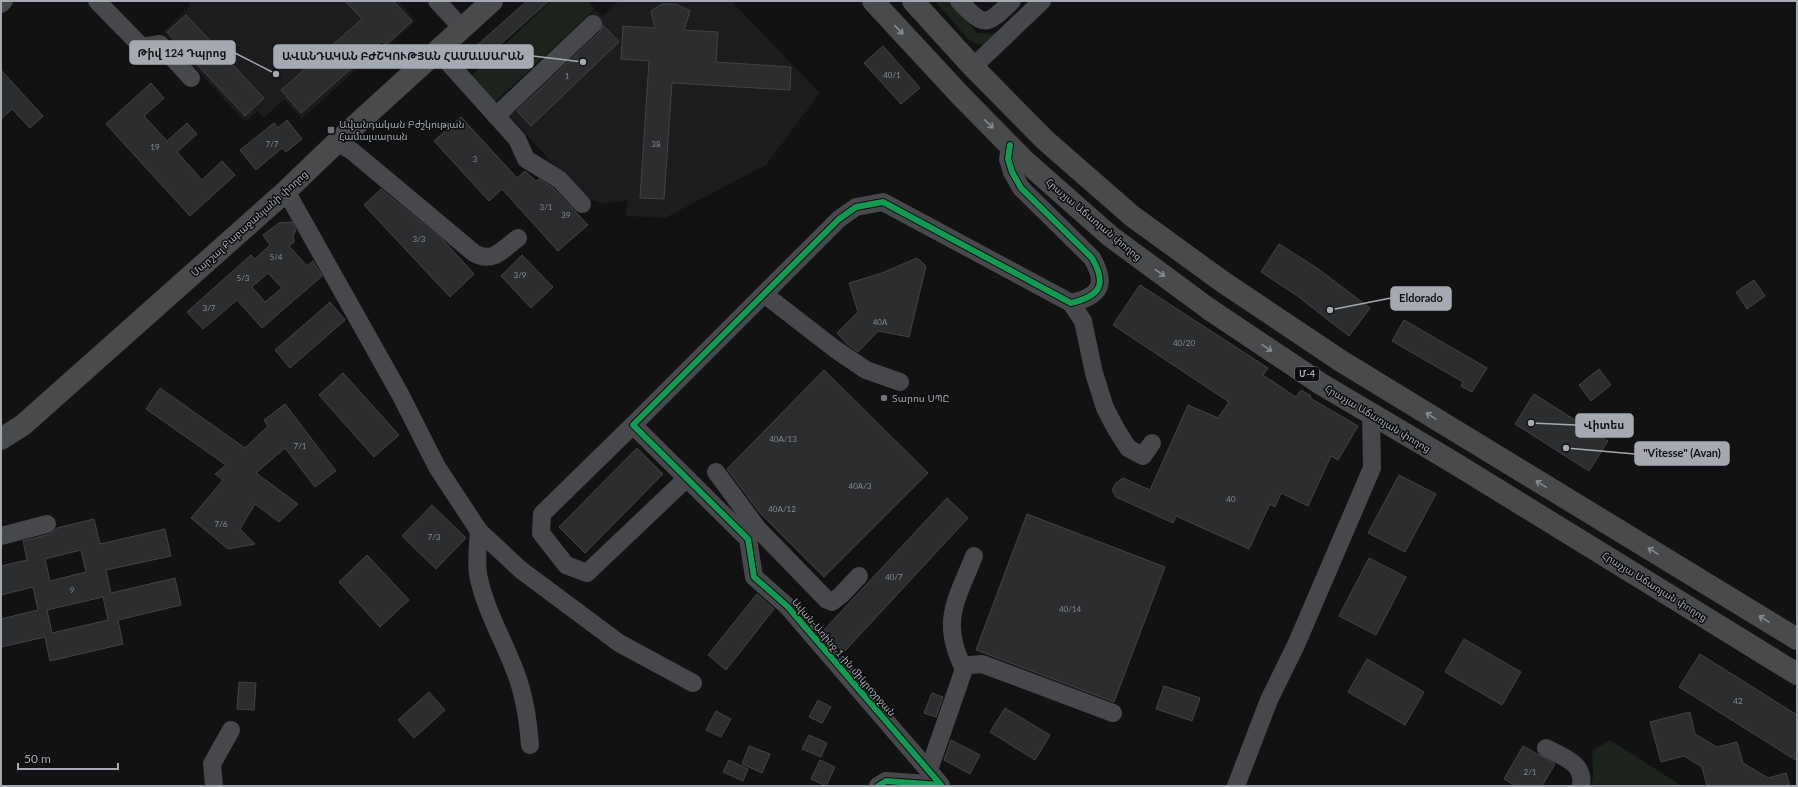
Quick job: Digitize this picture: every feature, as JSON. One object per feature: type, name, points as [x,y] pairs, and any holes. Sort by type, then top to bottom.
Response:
[{"type":"main road","name":"Մարշալ Բաբաջանյանի փողոց","points":[[1,439],[23,425],[286,191],[337,142],[492,1]]},
{"type":"main road","name":"Հրաչյա Աճառյան փողոց","points":[[873,1],[961,96],[1025,161],[1110,236],[1209,309],[1321,384],[1451,461],[1797,674]]},
{"type":"main road","points":[[913,1],[974,67],[1046,140],[1132,216],[1223,282],[1341,361],[1797,639]]},
{"type":"street","points":[[1,4],[4,1]]},
{"type":"street","points":[[97,1],[142,47],[160,44],[191,78]]},
{"type":"street","points":[[437,1],[462,28]]},
{"type":"street","points":[[959,1],[976,19],[981,21],[989,21],[1012,1]]},
{"type":"street","points":[[974,67],[1042,1]]},
{"type":"street","points":[[496,116],[592,24]]},
{"type":"street","points":[[438,50],[517,139],[526,158],[560,180],[582,204]]},
{"type":"street","points":[[337,142],[352,151],[474,253],[487,258],[494,256],[518,238]]},
{"type":"street","points":[[1010,145],[1008,160],[1012,172],[1021,188],[1092,258],[1099,269],[1101,278],[1100,286],[1093,295],[1084,300],[1071,303]]},
{"type":"street","points":[[286,191],[400,394],[436,467],[479,531],[521,570],[619,643],[693,683]]},
{"type":"street","points":[[687,478],[587,573],[566,565],[541,533],[542,514],[633,426],[839,219],[856,207],[883,202],[1071,303],[1083,321],[1094,373],[1105,408],[1116,429],[1128,448],[1143,456],[1152,443]]},
{"type":"street","points":[[764,294],[835,349],[866,370],[900,382]]},
{"type":"street","points":[[1236,786],[1269,700],[1296,645],[1372,468],[1371,414]]},
{"type":"street","points":[[633,426],[687,478],[827,600],[832,602],[841,596],[859,576]]},
{"type":"street","points":[[716,472],[753,534]]},
{"type":"street","points":[[1,536],[47,524]]},
{"type":"street","points":[[479,531],[477,552],[478,574],[489,612],[519,680],[528,711],[530,745]]},
{"type":"street","name":"Ավան-Առինջ 1-ին միկրոշրջան","points":[[753,534],[754,577],[787,606],[943,785]]},
{"type":"street","points":[[964,669],[952,642],[950,629],[952,613],[974,556]]},
{"type":"street","points":[[929,770],[964,669],[970,665],[982,664],[1112,713]]},
{"type":"street","points":[[214,786],[212,764],[231,730]]},
{"type":"street","points":[[1546,748],[1575,764],[1580,770],[1581,786]]},
{"type":"street","name":"Ավան-Առինջ 1-ին միկրոշրջան","points":[[878,786],[886,781],[943,785]]},
{"type":"shaded area","points":[[187,1],[398,1],[416,21],[386,48],[383,45],[302,119],[284,99],[264,118],[257,111],[245,122],[163,32],[191,6]]},
{"type":"shaded area","points":[[551,1],[588,1],[595,9],[495,102],[471,76]]},
{"type":"shaded area","points":[[619,1],[731,1],[820,93],[766,165],[665,218],[626,216],[627,201],[603,203],[584,198],[498,103],[596,10],[602,16]]},
{"type":"shaded area","points":[[935,1],[948,1],[977,33],[991,34],[999,31],[989,44],[978,45],[969,40]]},
{"type":"shaded area","points":[[1610,740],[1682,786],[1591,786],[1593,776],[1592,751]]},
{"type":"building","points":[[345,1],[393,1],[412,21],[386,45],[382,41],[301,113],[281,90],[362,19]]},
{"type":"building","points":[[527,1],[549,1],[476,66],[466,55]]},
{"type":"building","points":[[662,4],[676,4],[690,11],[684,30],[718,32],[716,62],[791,67],[790,90],[672,83],[664,199],[640,198],[649,61],[621,59],[623,26],[655,28],[651,11]]},
{"type":"building","points":[[186,15],[264,98],[245,116],[167,32]]},
{"type":"building","points":[[603,25],[619,42],[531,126],[517,111],[600,32]]},
{"type":"building","points":[[883,46],[920,88],[901,104],[864,63]]},
{"type":"building","points":[[1,70],[43,116],[30,128],[12,109],[1,119]]},
{"type":"building","points":[[151,83],[164,98],[144,116],[167,141],[187,123],[197,134],[177,152],[202,180],[222,161],[235,175],[190,216],[106,124]]},
{"type":"building","points":[[461,117],[517,178],[525,171],[536,181],[539,179],[553,188],[588,225],[558,251],[502,189],[489,201],[434,141]]},
{"type":"building","points":[[287,120],[302,139],[286,152],[282,148],[256,170],[240,150],[274,123],[278,128]]},
{"type":"building","points":[[381,189],[444,241],[474,274],[450,297],[364,205]]},
{"type":"building","points":[[292,222],[296,230],[293,236],[294,242],[289,246],[307,266],[313,261],[322,276],[262,328],[237,300],[203,329],[187,312],[251,255],[255,259],[270,245],[263,235],[279,223]],"holes":[[[268,273],[282,288],[265,302],[252,287]]]},
{"type":"building","points":[[1279,244],[1317,268],[1370,308],[1349,336],[1296,295],[1261,272]]},
{"type":"building","points":[[522,255],[553,287],[531,308],[501,276]]},
{"type":"building","points":[[917,258],[926,266],[909,337],[878,331],[858,352],[847,344],[837,333],[858,312],[849,283],[882,273]]},
{"type":"building","points":[[1754,280],[1765,296],[1747,309],[1736,292]]},
{"type":"building","points":[[1140,285],[1268,368],[1263,375],[1296,397],[1301,390],[1311,396],[1310,398],[1358,426],[1338,460],[1331,456],[1308,506],[1281,493],[1275,507],[1270,504],[1249,549],[1176,516],[1173,523],[1116,497],[1112,490],[1116,483],[1123,478],[1150,490],[1188,405],[1218,418],[1229,402],[1113,325]]},
{"type":"building","points":[[330,302],[345,320],[290,368],[275,350]]},
{"type":"building","points":[[1404,320],[1487,368],[1472,392],[1461,386],[1463,382],[1392,341]]},
{"type":"building","points":[[1599,369],[1611,385],[1591,401],[1579,385]]},
{"type":"building","points":[[824,370],[928,473],[824,577],[760,513],[727,469]]},
{"type":"building","points":[[343,373],[399,435],[374,457],[319,395]]},
{"type":"building","points":[[160,388],[245,448],[268,426],[264,420],[285,404],[336,471],[315,487],[285,448],[256,473],[298,504],[279,522],[255,504],[240,529],[255,544],[228,549],[191,518],[223,480],[215,474],[226,465],[146,409]]},
{"type":"building","points":[[1534,394],[1608,441],[1589,471],[1515,424]]},
{"type":"building","points":[[637,448],[663,474],[585,553],[559,527]]},
{"type":"building","points":[[1399,475],[1436,494],[1405,552],[1368,533]]},
{"type":"building","points":[[947,498],[968,518],[843,653],[823,631]]},
{"type":"building","points":[[432,505],[466,538],[436,569],[402,536]]},
{"type":"building","points":[[1027,514],[1165,567],[1114,702],[976,650]]},
{"type":"building","points":[[94,519],[100,544],[165,529],[171,556],[106,570],[111,593],[175,578],[181,605],[118,620],[123,644],[50,661],[45,637],[1,647],[1,619],[38,610],[33,587],[1,595],[1,566],[27,560],[23,541],[50,534],[57,528]],"holes":[[[81,550],[86,572],[50,581],[45,559]],[[103,597],[108,620],[52,633],[47,610]]]},
{"type":"building","points":[[367,555],[409,600],[380,627],[339,582]]},
{"type":"building","points":[[1369,558],[1406,577],[1376,635],[1339,616]]},
{"type":"building","points":[[757,594],[774,609],[726,670],[708,655]]},
{"type":"building","points":[[1464,639],[1521,672],[1502,705],[1445,672]]},
{"type":"building","points":[[1700,654],[1797,715],[1797,761],[1679,687]]},
{"type":"building","points":[[1367,659],[1424,692],[1405,725],[1348,692]]},
{"type":"building","points":[[239,682],[256,683],[254,710],[237,709]]},
{"type":"building","points":[[1164,686],[1200,698],[1192,721],[1156,709]]},
{"type":"building","points":[[429,692],[445,710],[414,738],[398,720]]},
{"type":"building","points":[[932,693],[943,697],[936,717],[924,713]]},
{"type":"building","points":[[818,700],[831,707],[822,723],[809,717]]},
{"type":"building","points":[[1005,708],[1050,735],[1035,760],[990,732]]},
{"type":"building","points":[[716,711],[731,719],[721,737],[706,730]]},
{"type":"building","points":[[1690,712],[1695,734],[1717,747],[1737,742],[1743,763],[1768,778],[1786,773],[1790,786],[1707,786],[1702,767],[1684,756],[1661,762],[1650,722]]},
{"type":"building","points":[[809,735],[827,743],[821,757],[802,749]]},
{"type":"building","points":[[951,740],[980,755],[970,774],[944,760]]},
{"type":"building","points":[[749,746],[770,754],[762,773],[742,764]]},
{"type":"building","points":[[1523,746],[1555,764],[1542,786],[1516,786],[1504,779]]},
{"type":"building","points":[[729,760],[748,769],[743,781],[723,772]]},
{"type":"building","points":[[820,760],[835,767],[826,786],[811,779]]},
{"type":"cycle path","points":[[878,786],[886,781],[941,785],[787,606],[754,577],[748,539],[633,425],[839,219],[856,207],[883,202],[1071,303],[1089,297],[1095,293],[1100,282],[1097,267],[1092,258],[1021,188],[1012,172],[1008,159],[1010,145]]},
{"type":"place","name":"ԱՎԱՆԴԱԿԱՆ ԲԺՇԿՈՒԹՅԱՆ ՀԱՄԱԼՍԱՐԱՆ","points":[[583,62]]},
{"type":"place","name":"Թիվ 124 Դպրոց","points":[[276,74]]},
{"type":"place","name":"Ավանդական Բժշկության Համալսարան","points":[[331,130]]},
{"type":"place","name":"Eldorado","points":[[1330,310]]},
{"type":"place","name":"Տարոս ՍՊԸ","points":[[884,398]]},
{"type":"place","name":"Վիտես","points":[[1531,423]]},
{"type":"place","name":"\"Vitesse\" (Avan)","points":[[1566,448]]}]
